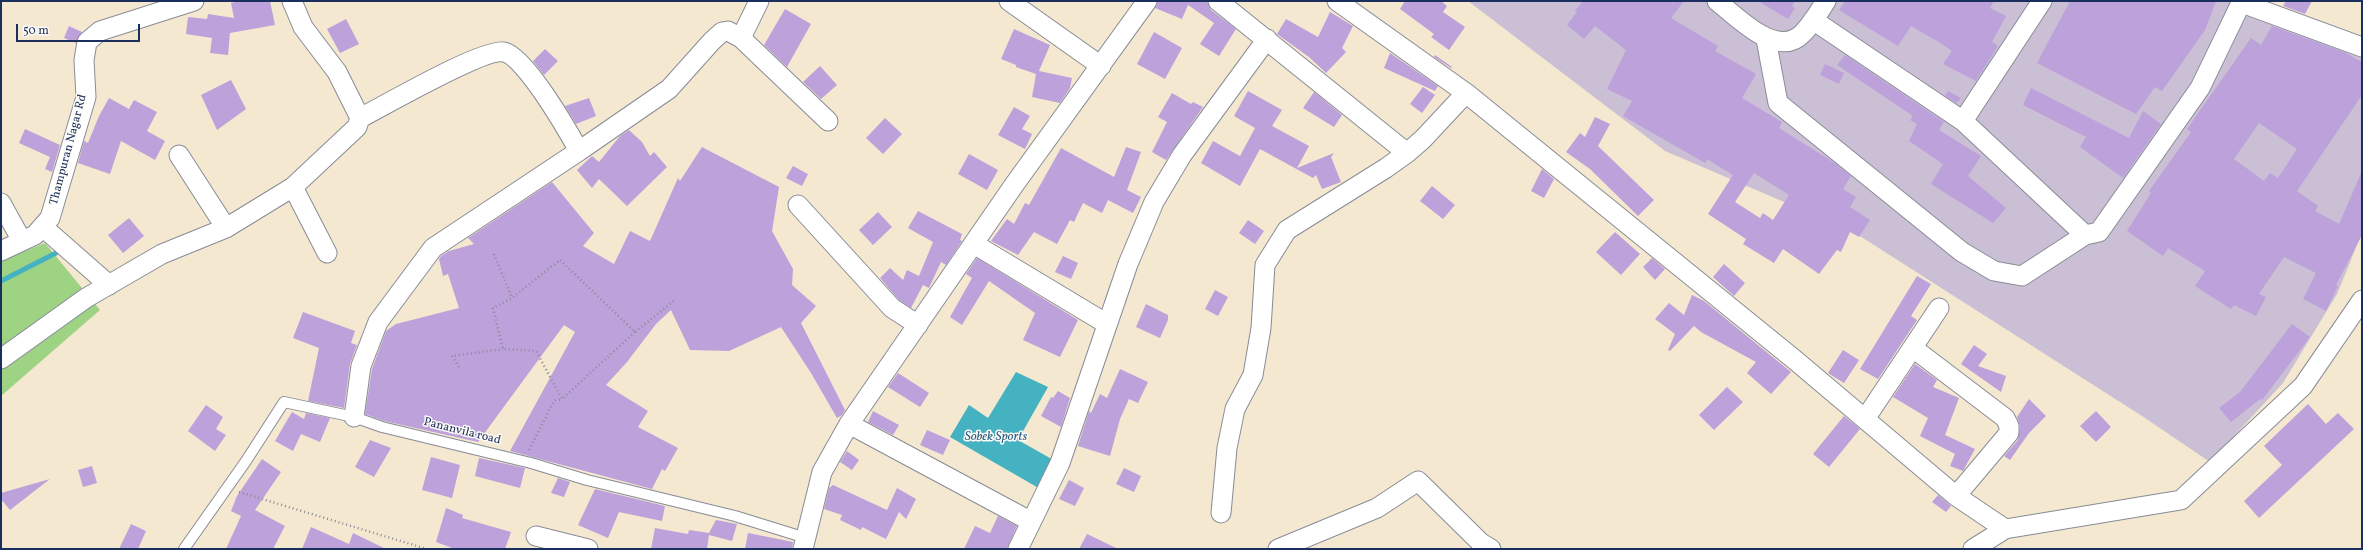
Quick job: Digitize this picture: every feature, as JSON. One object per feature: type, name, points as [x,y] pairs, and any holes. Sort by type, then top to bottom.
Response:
[{"type":"street","name":"Thampuran Nagar Rd","points":[[44,228],[50,218],[86,97],[84,60],[87,42],[100,31],[194,1]]},
{"type":"street","points":[[292,1],[303,27],[337,72],[360,118]]},
{"type":"street","points":[[741,38],[759,1]]},
{"type":"street","points":[[1009,1],[1101,66]]},
{"type":"street","points":[[804,544],[822,472],[849,424],[1014,185],[1147,1]]},
{"type":"street","points":[[1218,1],[1407,153]]},
{"type":"street","points":[[1337,1],[1466,94],[1865,419],[1956,496],[2005,529]]},
{"type":"street","points":[[1717,1],[1766,39],[1785,43],[1802,35],[1826,1]]},
{"type":"street","points":[[1963,121],[2042,1]]},
{"type":"street","points":[[1766,39],[1778,103],[1962,252],[1994,271],[2022,276],[2085,235],[2099,232],[2200,88],[2242,2],[2362,47]]},
{"type":"street","points":[[1813,20],[1963,121],[2085,235]]},
{"type":"street","points":[[354,417],[361,366],[378,322],[433,248],[669,89],[722,32],[728,31],[741,38],[828,121]]},
{"type":"street","points":[[1018,549],[1030,520],[1060,463],[1128,264],[1154,202],[1182,154],[1267,39]]},
{"type":"street","points":[[1,359],[86,298],[162,254],[226,228],[293,187],[355,129],[360,118],[486,55],[504,52],[513,57],[523,67],[557,112],[579,151]]},
{"type":"street","points":[[1221,513],[1227,448],[1235,410],[1253,375],[1261,330],[1264,265],[1287,230],[1334,199],[1386,168],[1407,153],[1466,94]]},
{"type":"street","points":[[179,155],[226,228]]},
{"type":"street","points":[[293,187],[327,253]]},
{"type":"street","points":[[1,204],[22,241]]},
{"type":"street","points":[[798,205],[892,308],[918,325]]},
{"type":"street","points":[[1,251],[35,235],[44,228],[109,285]]},
{"type":"street","points":[[974,244],[1107,324]]},
{"type":"street","points":[[1973,549],[2005,529],[2181,500],[2302,386],[2362,300]]},
{"type":"street","points":[[1865,419],[1939,308]]},
{"type":"street","points":[[1913,348],[2005,418],[2009,426],[2010,433],[1956,496]]},
{"type":"street","points":[[849,424],[1030,520]]},
{"type":"street","points":[[1278,549],[1377,508],[1418,481],[1481,543],[1491,549]]},
{"type":"street","points":[[536,536],[588,549]]},
{"type":"lane","name":"Pananvila road","points":[[184,549],[227,489],[284,402],[354,417],[382,427],[523,461],[594,482],[735,516],[804,544]]},
{"type":"path","points":[[494,254],[512,298]]},
{"type":"path","points":[[503,349],[493,308],[512,298],[560,260],[635,332]]},
{"type":"path","points":[[523,461],[554,401],[562,399],[635,332],[675,300]]},
{"type":"path","points":[[459,367],[452,356],[503,349],[536,350],[562,399]]},
{"type":"path","points":[[227,489],[426,549]]},
{"type":"shaded area","points":[[1468,1],[2237,1],[2362,52],[2362,233],[2337,294],[2283,383],[2210,462],[2142,416],[1852,231],[1665,151]]},
{"type":"green space","points":[[45,243],[100,310],[1,396],[1,261]]},
{"type":"water","name":"Sobek Sports","points":[[1016,372],[1048,387],[1018,440],[1057,462],[1042,490],[950,437],[969,405],[988,418]]},
{"type":"building","points":[[240,1],[270,1],[275,25],[230,33],[228,55],[210,53],[212,38],[186,34],[188,17],[207,19],[208,14],[234,18],[231,3]]},
{"type":"building","points":[[1158,1],[1207,1],[1211,10],[1236,29],[1219,56],[1200,44],[1214,23],[1188,5],[1182,19],[1155,8]]},
{"type":"building","points":[[1405,1],[1441,1],[1447,6],[1443,12],[1465,27],[1449,50],[1431,37],[1434,34],[1400,9]]},
{"type":"building","points":[[1583,1],[1684,1],[1671,18],[1718,46],[1715,51],[1756,74],[1742,98],[1782,122],[1779,128],[1833,162],[1851,176],[1843,189],[1856,197],[1850,207],[1870,220],[1859,237],[1850,232],[1841,252],[1837,250],[1819,274],[1783,249],[1774,263],[1743,244],[1746,239],[1708,214],[1733,175],[1707,159],[1705,163],[1623,116],[1632,101],[1607,89],[1626,50],[1595,26],[1584,39],[1567,25],[1577,12],[1575,11]],"holes":[[[1754,173],[1789,195],[1773,220],[1763,213],[1760,218],[1735,202]]]},
{"type":"building","points":[[1758,1],[1795,1],[1792,6],[1795,8],[1788,19]]},
{"type":"building","points":[[1845,1],[1994,1],[1990,8],[2006,16],[1992,42],[1998,46],[1976,81],[1943,64],[1952,51],[1942,44],[1911,26],[1898,46],[1839,10]]},
{"type":"building","points":[[2070,1],[2216,1],[2205,30],[2162,91],[2155,87],[2136,114],[2037,63]]},
{"type":"building","points":[[2286,1],[2312,1],[2305,14],[2283,6]]},
{"type":"building","points":[[785,9],[811,24],[787,67],[764,45]]},
{"type":"building","points":[[1330,12],[1353,26],[1342,48],[1346,52],[1326,73],[1309,57],[1277,34],[1286,19],[1318,37]]},
{"type":"building","points":[[346,19],[359,44],[340,53],[327,29]]},
{"type":"building","points":[[69,26],[82,32],[76,43],[64,38]]},
{"type":"building","points":[[2272,26],[2344,52],[2362,62],[2362,95],[2297,191],[2318,206],[2315,211],[2339,224],[2362,171],[2362,235],[2336,285],[2338,286],[2326,311],[2303,299],[2316,273],[2284,257],[2259,294],[2266,297],[2256,316],[2234,305],[2231,309],[2195,286],[2205,271],[2168,248],[2163,256],[2127,231],[2151,193],[2149,191],[2191,132],[2187,129],[2251,38],[2261,45]],"holes":[[[2259,123],[2297,149],[2278,178],[2270,173],[2264,181],[2234,159]]]},
{"type":"building","points":[[1014,29],[1050,45],[1039,71],[1072,78],[1070,88],[1060,103],[1032,97],[1036,74],[1016,67],[1016,65],[1001,59]]},
{"type":"building","points":[[1154,32],[1182,48],[1165,79],[1137,64]]},
{"type":"building","points":[[545,49],[558,61],[544,75],[533,61]]},
{"type":"building","points":[[1390,53],[1438,86],[1435,91],[1384,68]]},
{"type":"building","points":[[1435,55],[1452,67],[1451,68],[1434,57]]},
{"type":"building","points":[[1845,55],[1944,122],[1939,130],[1981,156],[1968,176],[2006,208],[1993,223],[1931,184],[1943,164],[1909,141],[1917,124],[1910,120],[1913,116],[1837,65]]},
{"type":"building","points":[[1825,64],[1844,73],[1839,84],[1820,75]]},
{"type":"building","points":[[820,66],[837,85],[821,99],[803,82]]},
{"type":"building","points":[[231,80],[246,109],[217,130],[201,95]]},
{"type":"building","points":[[1423,87],[1435,95],[1422,113],[1410,104]]},
{"type":"building","points":[[2031,88],[2129,138],[2143,111],[2161,124],[2123,178],[2080,147],[2086,137],[2023,105]]},
{"type":"building","points":[[1248,91],[1282,110],[1272,126],[1309,146],[1297,168],[1334,153],[1331,157],[1341,182],[1322,189],[1316,175],[1313,178],[1260,149],[1240,186],[1201,163],[1213,141],[1240,156],[1255,128],[1234,116]]},
{"type":"building","points":[[1948,91],[1961,98],[1957,103],[1945,96]]},
{"type":"building","points":[[1314,92],[1342,115],[1334,127],[1303,108]]},
{"type":"building","points":[[1172,93],[1191,104],[1193,102],[1203,107],[1166,160],[1152,152],[1167,122],[1158,117]]},
{"type":"building","points":[[109,98],[129,109],[134,100],[157,112],[147,131],[165,141],[155,160],[121,141],[110,174],[78,163],[84,141],[88,143],[99,116]]},
{"type":"building","points":[[589,98],[596,116],[576,124],[565,106]]},
{"type":"building","points":[[1014,107],[1030,116],[1022,129],[1032,134],[1025,149],[998,135]]},
{"type":"building","points":[[1595,117],[1610,124],[1598,146],[1654,200],[1638,216],[1590,169],[1566,152],[1580,133],[1585,137]]},
{"type":"building","points":[[885,118],[902,134],[883,154],[866,138]]},
{"type":"building","points":[[25,129],[60,145],[52,172],[45,169],[50,157],[19,143]]},
{"type":"building","points":[[629,130],[642,142],[650,156],[654,152],[667,167],[627,206],[599,179],[592,188],[577,170],[592,156],[599,162],[620,136]]},
{"type":"building","points":[[702,147],[779,187],[772,231],[793,269],[792,285],[816,306],[801,323],[845,410],[842,415],[837,418],[811,373],[781,327],[729,351],[690,350],[671,310],[656,324],[627,362],[606,385],[648,411],[638,427],[678,448],[665,471],[662,469],[652,489],[510,451],[575,332],[564,325],[478,442],[384,421],[365,414],[372,369],[386,331],[396,324],[459,308],[448,274],[443,276],[439,259],[441,256],[449,251],[474,244],[468,238],[552,182],[594,233],[583,246],[614,264],[630,231],[650,241],[678,178],[680,181]]},
{"type":"building","points":[[1126,147],[1141,152],[1127,190],[1141,197],[1133,213],[1108,200],[1102,213],[1083,203],[1074,222],[1070,220],[1057,244],[1034,232],[1018,255],[991,241],[1007,219],[1014,224],[1025,203],[1029,205],[1061,148],[1114,177]]},
{"type":"building","points":[[969,154],[998,170],[987,190],[958,174]]},
{"type":"building","points":[[793,166],[808,174],[802,186],[786,178]]},
{"type":"building","points":[[1542,169],[1554,179],[1544,198],[1531,191]]},
{"type":"building","points":[[1432,186],[1455,205],[1443,219],[1420,201]]},
{"type":"building","points":[[918,211],[962,234],[960,240],[962,241],[946,265],[941,262],[929,288],[923,285],[911,308],[899,300],[880,278],[890,268],[903,280],[907,270],[919,276],[933,242],[908,228]]},
{"type":"building","points":[[878,212],[892,227],[873,245],[859,230]]},
{"type":"building","points":[[129,218],[144,236],[123,253],[108,235]]},
{"type":"building","points":[[1248,220],[1264,231],[1255,244],[1239,233]]},
{"type":"building","points":[[1615,232],[1640,254],[1621,275],[1596,252]]},
{"type":"building","points":[[1063,256],[1078,263],[1071,279],[1055,272]]},
{"type":"building","points":[[977,258],[1078,320],[1060,357],[1023,340],[1035,313],[989,281],[962,325],[950,317],[972,278],[966,274]]},
{"type":"building","points":[[1652,258],[1665,269],[1655,280],[1643,267]]},
{"type":"building","points":[[1724,264],[1745,283],[1734,296],[1713,277]]},
{"type":"building","points":[[1917,276],[1931,284],[1911,316],[1917,320],[1878,379],[1860,369]]},
{"type":"building","points":[[1215,290],[1228,297],[1218,316],[1205,309]]},
{"type":"building","points":[[1692,295],[1704,301],[1791,372],[1771,394],[1747,373],[1756,362],[1701,332],[1694,326],[1670,351],[1668,350],[1675,334],[1655,319],[1669,303],[1684,315]]},
{"type":"building","points":[[1146,304],[1168,315],[1168,320],[1160,338],[1136,327]]},
{"type":"building","points":[[303,312],[355,331],[351,343],[357,345],[350,364],[344,408],[308,401],[319,348],[293,338]]},
{"type":"building","points":[[2292,324],[2310,337],[2262,400],[2260,399],[2231,422],[2219,408],[2240,392]]},
{"type":"building","points":[[1974,345],[1987,354],[1978,366],[2006,376],[2001,392],[1961,364]]},
{"type":"building","points":[[1843,350],[1859,360],[1844,383],[1828,373]]},
{"type":"building","points":[[1915,364],[1937,380],[1933,387],[1959,398],[1945,435],[1975,449],[1963,471],[1950,466],[1955,454],[1920,436],[1928,418],[1893,397]]},
{"type":"building","points":[[1120,369],[1148,382],[1138,403],[1129,399],[1120,419],[1110,456],[1078,446],[1089,411],[1091,413],[1100,394],[1107,398]]},
{"type":"building","points":[[898,373],[929,393],[920,407],[888,387]]},
{"type":"building","points":[[1727,387],[1743,402],[1714,430],[1699,415]]},
{"type":"building","points":[[1058,391],[1070,398],[1061,427],[1041,416],[1051,397],[1053,398]]},
{"type":"building","points":[[2029,399],[2046,416],[2029,433],[2010,460],[2004,456],[2018,440],[2020,426],[2017,417]]},
{"type":"building","points":[[2308,404],[2326,424],[2338,413],[2354,429],[2259,518],[2244,501],[2282,465],[2264,446]]},
{"type":"building","points":[[206,405],[223,417],[216,429],[226,435],[215,451],[188,431]]},
{"type":"building","points":[[873,411],[899,425],[893,435],[868,422]]},
{"type":"building","points":[[2096,411],[2111,427],[2096,442],[2080,426]]},
{"type":"building","points":[[292,412],[304,419],[306,413],[330,418],[320,442],[301,434],[293,451],[275,441]]},
{"type":"building","points":[[1844,416],[1860,429],[1829,467],[1813,454]]},
{"type":"building","points":[[927,430],[950,440],[943,455],[920,445]]},
{"type":"building","points":[[370,440],[391,448],[374,477],[355,467]]},
{"type":"building","points":[[847,451],[859,460],[852,470],[840,462]]},
{"type":"building","points":[[431,457],[460,465],[452,498],[422,490]]},
{"type":"building","points":[[479,458],[525,468],[520,488],[475,476]]},
{"type":"building","points":[[262,459],[281,472],[255,510],[285,526],[273,549],[226,549],[241,516],[231,511],[237,496]]},
{"type":"building","points":[[92,466],[97,483],[83,487],[78,470]]},
{"type":"building","points":[[1124,468],[1141,476],[1134,492],[1116,484]]},
{"type":"building","points":[[558,478],[570,482],[564,497],[551,493]]},
{"type":"building","points":[[50,479],[10,510],[1,499],[1,493]]},
{"type":"building","points":[[1069,480],[1084,488],[1075,506],[1059,499]]},
{"type":"building","points":[[833,485],[887,510],[897,488],[916,499],[906,519],[899,512],[886,539],[862,527],[861,530],[840,520],[842,515],[824,509],[829,488]]},
{"type":"building","points":[[595,489],[665,506],[662,521],[619,512],[608,538],[578,525]]},
{"type":"building","points":[[1938,495],[1951,506],[1946,512],[1932,502]]},
{"type":"building","points":[[446,508],[463,515],[462,518],[511,532],[505,549],[455,549],[436,542]]},
{"type":"building","points":[[998,516],[1017,526],[1007,549],[964,549],[975,526],[990,533]]},
{"type":"building","points":[[716,520],[737,524],[732,541],[709,535],[707,549],[651,549],[655,528],[688,534],[689,530],[709,533]]},
{"type":"building","points":[[131,524],[146,531],[138,549],[119,549]]},
{"type":"building","points":[[311,527],[349,544],[353,533],[386,549],[302,549]]},
{"type":"building","points":[[748,533],[793,542],[792,549],[745,549]]},
{"type":"building","points":[[1087,534],[1118,549],[1079,549]]},
{"type":"waterway","points":[[1,281],[56,253]]}]
